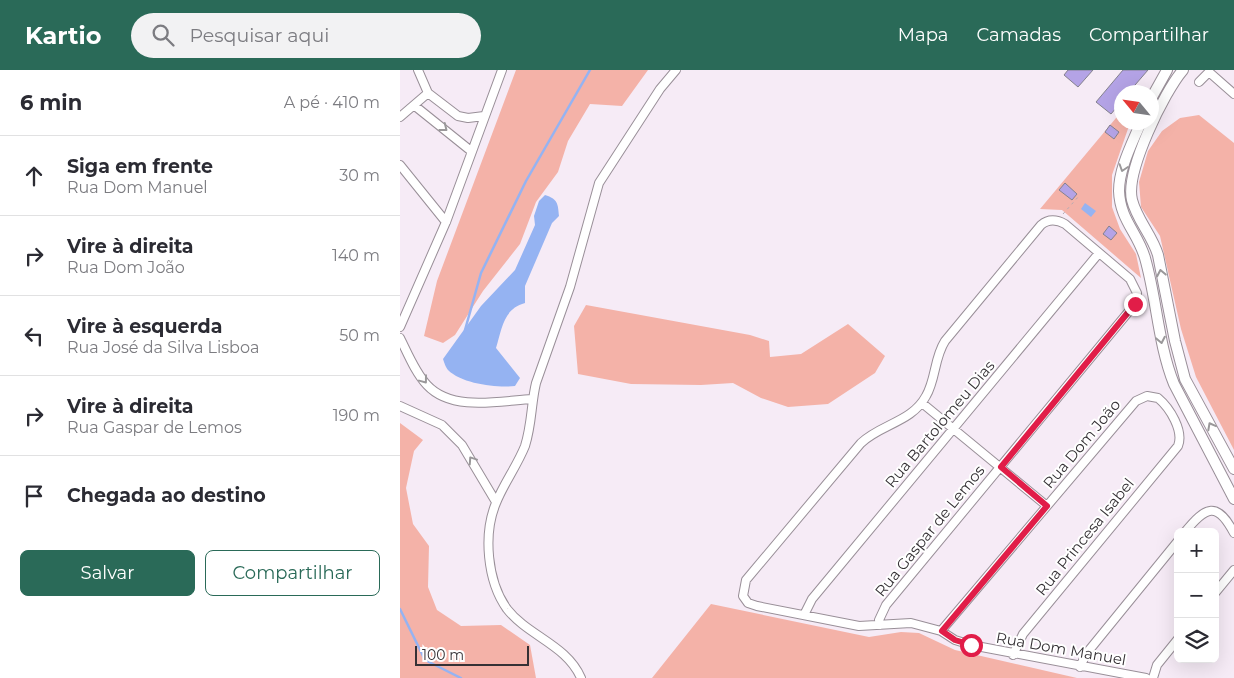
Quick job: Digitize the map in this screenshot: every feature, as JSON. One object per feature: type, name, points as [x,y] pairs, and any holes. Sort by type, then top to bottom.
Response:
[{"type":"main road","points":[[1158,85],[1167,70]]},
{"type":"main road","points":[[1159,103],[1183,70]]},
{"type":"main road","points":[[1160,80],[1165,81],[1171,86]]},
{"type":"main road","points":[[1138,130],[1121,177],[1119,189],[1122,212],[1143,250],[1146,260],[1169,372],[1234,499]]},
{"type":"main road","points":[[1148,130],[1134,169],[1130,189],[1131,198],[1137,216],[1156,249],[1175,341],[1186,379],[1234,469]]},
{"type":"street","points":[[418,70],[428,93],[458,116],[468,118],[484,116]]},
{"type":"street","points":[[400,327],[446,222],[502,70]]},
{"type":"street","points":[[581,678],[562,652],[521,623],[508,610],[499,596],[489,555],[492,515],[496,502],[524,447],[532,419],[532,399],[570,287],[599,184],[660,89],[676,70]]},
{"type":"street","points":[[1199,82],[1209,72],[1234,94]]},
{"type":"street","points":[[400,117],[428,93]]},
{"type":"street","points":[[415,106],[471,151]]},
{"type":"street","points":[[400,165],[446,222]]},
{"type":"street","points":[[1047,506],[922,403],[930,388],[938,354],[945,341],[1041,225],[1056,220],[1065,224],[1099,252]]},
{"type":"street","name":"Rua Gaspar de Lemos","points":[[880,625],[879,620],[886,605],[1134,308],[1137,293],[1130,279],[1099,252]]},
{"type":"street","name":"Rua Bartolomeu Dias","points":[[804,614],[812,599],[1099,252]]},
{"type":"street","points":[[400,338],[412,364],[428,386],[447,397],[467,403],[532,399]]},
{"type":"street","name":"Rua Dom João","points":[[942,631],[1136,401],[1151,396],[1161,400],[1178,426],[1180,438]]},
{"type":"street","name":"Rua Dom Manuel","points":[[922,403],[905,418],[877,430],[860,443],[746,580],[743,596],[748,603],[859,626],[911,622],[942,631],[955,640],[1013,654],[1146,678]]},
{"type":"street","points":[[400,406],[442,425],[462,445],[496,502]]},
{"type":"street","name":"Rua Princesa Isabel","points":[[1013,654],[1023,634],[1178,446],[1180,438]]},
{"type":"street","points":[[1189,528],[1201,514],[1212,510],[1224,515],[1234,533]]},
{"type":"street","points":[[1080,667],[1086,654],[1174,546]]},
{"type":"street","points":[[1219,588],[1234,570]]},
{"type":"street","points":[[1152,678],[1157,665],[1174,644]]},
{"type":"path","points":[[1056,220],[1079,196]]},
{"type":"shaded area","points":[[516,70],[648,70],[622,106],[590,104],[568,141],[558,172],[536,202],[520,244],[483,291],[455,335],[443,343],[424,336],[437,281]]},
{"type":"shaded area","points":[[1199,115],[1234,143],[1234,450],[1196,377],[1181,329],[1160,236],[1141,207],[1139,182],[1148,151],[1162,131],[1180,118]]},
{"type":"shaded area","points":[[1114,120],[1114,130],[1128,130],[1112,175],[1112,207],[1120,229],[1136,254],[1141,278],[1062,210],[1040,209]]},
{"type":"shaded area","points":[[586,305],[750,335],[769,341],[770,357],[801,354],[848,324],[885,356],[875,373],[828,404],[788,407],[761,398],[733,383],[701,385],[631,384],[578,374],[574,326]]},
{"type":"shaded area","points":[[400,423],[423,440],[414,451],[406,488],[413,524],[429,546],[428,587],[437,610],[461,626],[501,625],[530,645],[536,678],[400,678]]},
{"type":"shaded area","points":[[711,604],[869,637],[901,632],[919,633],[955,650],[1077,678],[652,678]]},
{"type":"water","points":[[545,195],[557,202],[559,216],[552,223],[525,286],[525,303],[512,310],[504,321],[496,348],[520,378],[515,386],[490,386],[462,379],[448,370],[443,359],[481,306],[515,270],[535,225],[534,216],[539,201]]},
{"type":"water","points":[[1085,203],[1096,211],[1091,217],[1081,209]]},
{"type":"building","points":[[1068,70],[1093,70],[1078,87],[1064,75]]},
{"type":"building","points":[[1123,70],[1148,70],[1135,85],[1114,85],[1114,110],[1111,114],[1096,102]]},
{"type":"building","points":[[1110,125],[1119,132],[1114,139],[1105,132]]},
{"type":"building","points":[[1065,183],[1077,194],[1072,200],[1059,190]]},
{"type":"building","points":[[1109,226],[1117,233],[1111,240],[1103,234]]},
{"type":"waterway","points":[[465,330],[481,273],[526,181],[590,70]]},
{"type":"waterway","points":[[400,609],[425,660],[461,678]]},
{"type":"route","points":[[971,645],[955,640],[942,631],[1047,506],[1001,467],[1134,308],[1135,304]]}]
